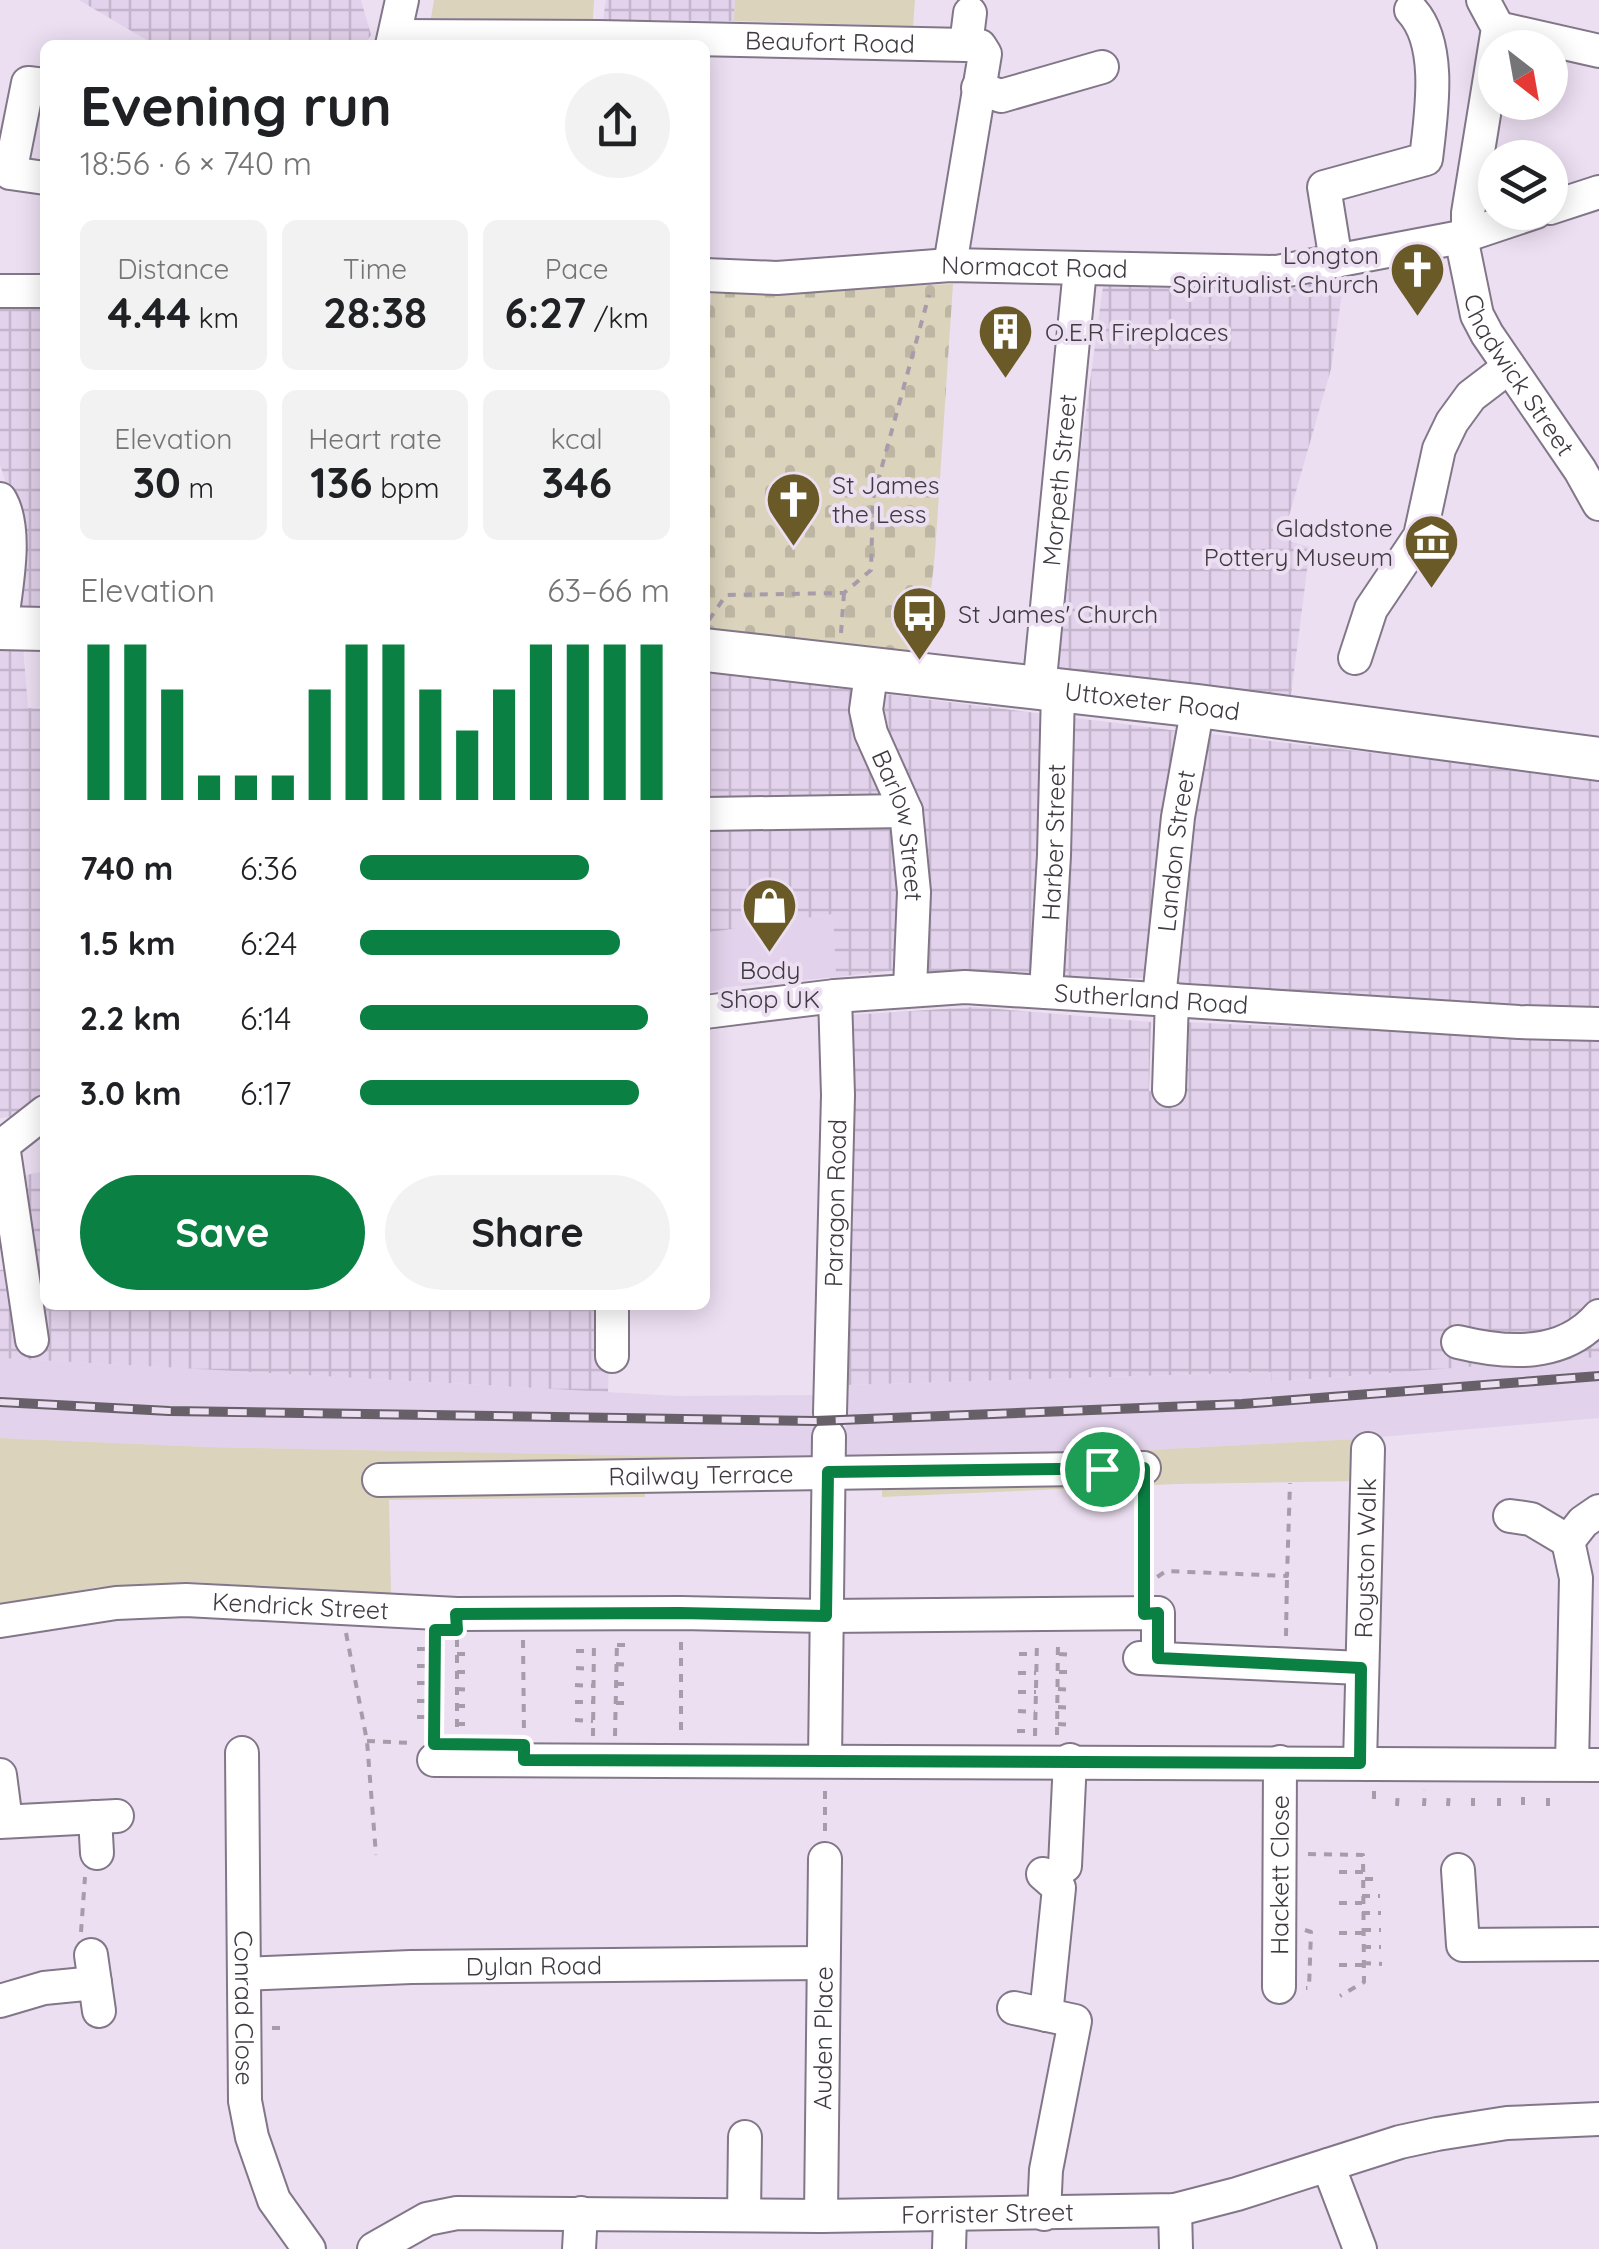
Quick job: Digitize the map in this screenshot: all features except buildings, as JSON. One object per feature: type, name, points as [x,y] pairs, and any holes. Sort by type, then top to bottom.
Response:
[{"type":"main road","points":[[1,628],[40,629]]},
{"type":"main road","name":"Uttoxeter Road","points":[[710,651],[1198,706],[1599,759]]},
{"type":"street","points":[[394,40],[402,0]]},
{"type":"street","points":[[1336,261],[1324,187],[1426,159],[1431,48],[1422,22],[1411,10]]},
{"type":"street","points":[[1488,10],[1599,51]]},
{"type":"street","name":"Chadwick Street","points":[[1488,10],[1464,236],[1478,314],[1599,504]]},
{"type":"street","name":"Beaufort Road","points":[[394,40],[968,29],[985,54],[978,88]]},
{"type":"street","points":[[942,265],[978,88],[1001,96],[1102,68]]},
{"type":"street","points":[[40,85],[28,83],[10,173],[40,177]]},
{"type":"street","points":[[1568,202],[1599,192]]},
{"type":"street","name":"Normacot Road","points":[[710,275],[777,278],[942,265],[1277,272],[1482,230]]},
{"type":"street","name":"Morpeth Street","points":[[1048,690],[1080,269]]},
{"type":"street","points":[[0,290],[40,291]]},
{"type":"street","points":[[1354,658],[1371,608],[1420,536],[1439,449],[1452,422],[1470,396],[1509,368]]},
{"type":"street","points":[[0,499],[6,508],[10,533],[1,628]]},
{"type":"street","name":"Barlow Street","points":[[872,667],[866,710],[871,733],[906,812],[914,892],[910,989]]},
{"type":"street","name":"Harber Street","points":[[1046,992],[1054,854],[1048,690]]},
{"type":"street","name":"Landon Street","points":[[1169,1090],[1165,998],[1178,817],[1198,706]]},
{"type":"street","points":[[710,814],[906,812]]},
{"type":"street","name":"Sutherland Road","points":[[710,1011],[835,996],[965,987],[1599,1024]]},
{"type":"street","name":"Paragon Road","points":[[825,1760],[838,1094],[835,996]]},
{"type":"street","points":[[2,1145],[40,1116]]},
{"type":"street","points":[[2,1145],[40,1141]]},
{"type":"street","points":[[2,1145],[32,1340]]},
{"type":"street","points":[[612,1310],[612,1356]]},
{"type":"street","points":[[1458,1342],[1486,1350],[1532,1351],[1572,1338],[1588,1329],[1599,1316]]},
{"type":"street","name":"Railway Terrace","points":[[379,1480],[1144,1468]]},
{"type":"street","name":"Royston Walk","points":[[1367,1774],[1361,1668],[1375,1468]]},
{"type":"street","points":[[1568,1541],[1583,1522],[1599,1511]]},
{"type":"street","points":[[442,1755],[681,1762],[1063,1753],[1280,1762],[1367,1774],[1586,1764],[1587,1642],[1568,1541],[1531,1518],[1510,1516]]},
{"type":"street","name":"Kendrick Street","points":[[0,1621],[116,1604],[186,1600],[446,1614],[523,1614],[610,1624],[680,1613],[1048,1614],[1144,1600]]},
{"type":"street","name":"Royston Walk","points":[[1144,1600],[1158,1613],[1149,1658],[1361,1668]]},
{"type":"street","name":"Conrad Close","points":[[242,1753],[245,2101],[252,2137],[274,2200],[309,2249]]},
{"type":"street","points":[[1044,2214],[1046,2170],[1075,2021],[1030,2012],[1059,1888],[1054,1870],[1063,1753]]},
{"type":"street","name":"Hackett Close","points":[[1279,1986],[1280,1762]]},
{"type":"street","points":[[0,1775],[3,1822],[106,1817],[97,1853]]},
{"type":"street","name":"Auden Place","points":[[821,2216],[825,1860]]},
{"type":"street","points":[[1458,1870],[1463,1945],[1599,1944]]},
{"type":"street","name":"Dylan Road","points":[[244,1974],[422,1967],[823,1963]]},
{"type":"street","points":[[0,2001],[44,1988],[95,1983]]},
{"type":"street","name":"Forrister Street","points":[[374,2249],[426,2219],[456,2213],[821,2216],[1174,2210],[1400,2142],[1475,2127],[1599,2119]]},
{"type":"street","points":[[744,2137],[744,2214]]},
{"type":"street","points":[[1328,2164],[1360,2249]]},
{"type":"street","points":[[1174,2210],[1176,2249]]},
{"type":"street","points":[[578,2249],[582,2213]]},
{"type":"street","points":[[949,2249],[950,2215]]},
{"type":"path","points":[[710,619],[726,595],[844,593],[871,570],[873,499],[930,290],[942,265]]},
{"type":"path","points":[[1144,1468],[1144,1600]]},
{"type":"path","points":[[1285,1664],[1290,1483]]},
{"type":"path","points":[[1144,1600],[1166,1571],[1287,1576]]},
{"type":"path","points":[[342,1608],[367,1741],[376,1855]]},
{"type":"path","points":[[680,1613],[681,1762]]},
{"type":"path","points":[[442,1755],[434,1718],[434,1666],[435,1648],[446,1614]]},
{"type":"path","points":[[442,1755],[457,1724],[457,1654],[446,1614]]},
{"type":"path","points":[[523,1614],[524,1760]]},
{"type":"path","points":[[1035,1745],[1036,1654],[1048,1614]]},
{"type":"path","points":[[1048,1614],[1058,1654],[1057,1724],[1063,1753]]},
{"type":"path","points":[[610,1624],[631,1646]]},
{"type":"path","points":[[575,1720],[594,1721],[594,1651],[610,1624]]},
{"type":"path","points":[[610,1624],[616,1703],[630,1703]]},
{"type":"path","points":[[417,1648],[435,1648]]},
{"type":"path","points":[[576,1651],[594,1651]]},
{"type":"path","points":[[457,1654],[472,1654]]},
{"type":"path","points":[[1019,1654],[1036,1654]]},
{"type":"path","points":[[1058,1654],[1074,1655]]},
{"type":"path","points":[[616,1664],[631,1665]]},
{"type":"path","points":[[418,1666],[434,1666]]},
{"type":"path","points":[[576,1668],[594,1669]]},
{"type":"path","points":[[457,1672],[472,1672]]},
{"type":"path","points":[[1058,1672],[1074,1672]]},
{"type":"path","points":[[1018,1673],[1036,1673]]},
{"type":"path","points":[[417,1683],[434,1683]]},
{"type":"path","points":[[616,1684],[630,1684]]},
{"type":"path","points":[[575,1686],[594,1686]]},
{"type":"path","points":[[1058,1689],[1074,1690]]},
{"type":"path","points":[[457,1690],[472,1690]]},
{"type":"path","points":[[1018,1692],[1036,1692]]},
{"type":"path","points":[[417,1700],[434,1701]]},
{"type":"path","points":[[575,1702],[594,1702]]},
{"type":"path","points":[[457,1706],[472,1706]]},
{"type":"path","points":[[1058,1707],[1073,1708]]},
{"type":"path","points":[[1018,1711],[1036,1712]]},
{"type":"path","points":[[417,1717],[434,1718]]},
{"type":"path","points":[[457,1724],[472,1724]]},
{"type":"path","points":[[1057,1724],[1073,1725]]},
{"type":"path","points":[[1017,1730],[1035,1731]]},
{"type":"path","points":[[367,1741],[442,1755]]},
{"type":"path","points":[[825,1760],[825,1860]]},
{"type":"path","points":[[1367,1774],[1374,1806]]},
{"type":"path","points":[[1397,1806],[1398,1786]]},
{"type":"path","points":[[1424,1806],[1425,1786],[1548,1787],[1548,1806]]},
{"type":"path","points":[[1448,1806],[1449,1786]]},
{"type":"path","points":[[1473,1787],[1473,1806]]},
{"type":"path","points":[[1499,1787],[1499,1806]]},
{"type":"path","points":[[1523,1787],[1523,1806]]},
{"type":"path","points":[[95,1983],[82,1956],[84,1854],[97,1853]]},
{"type":"path","points":[[1292,1854],[1362,1854],[1364,1982],[1340,1996]]},
{"type":"path","points":[[1338,1872],[1380,1879]]},
{"type":"path","points":[[1339,1903],[1380,1896]]},
{"type":"path","points":[[1362,1913],[1381,1913]]},
{"type":"path","points":[[1279,1986],[1309,1988],[1311,1932],[1297,1929]]},
{"type":"path","points":[[1339,1933],[1381,1930]]},
{"type":"path","points":[[1363,1947],[1382,1947]]},
{"type":"path","points":[[1339,1965],[1382,1964]]},
{"type":"shaded area","points":[[79,0],[361,0],[371,35],[368,40],[147,40]]},
{"type":"shaded area","points":[[606,0],[735,0],[734,21],[603,20]]},
{"type":"shaded area","points":[[1344,279],[1331,369],[1285,530],[1292,542],[1310,547],[1290,703],[1051,672],[1103,286],[1268,289]]},
{"type":"shaded area","points":[[40,307],[40,613],[13,613],[19,523],[0,465],[0,308]]},
{"type":"shaded area","points":[[0,646],[23,647],[28,708],[40,709],[40,1114],[0,1118]]},
{"type":"shaded area","points":[[710,674],[853,689],[888,797],[710,803]]},
{"type":"shaded area","points":[[877,693],[1179,731],[1150,978],[924,978]]},
{"type":"shaded area","points":[[1202,733],[1599,779],[1599,1008],[1173,985]]},
{"type":"shaded area","points":[[896,823],[899,970],[836,977],[833,914],[710,932],[710,829]]},
{"type":"shaded area","name":"Body Shop UK","points":[[833,914],[836,977],[710,992],[710,932]]},
{"type":"shaded area","points":[[975,1007],[1151,1022],[1149,1091],[1176,1094],[1182,1022],[1599,1040],[1599,1357],[1271,1382],[1271,1372],[846,1385],[848,1015]]},
{"type":"shaded area","points":[[40,1172],[40,1310],[610,1310],[608,1392],[0,1358],[0,1270],[7,1269],[0,1181]]},
{"type":"shaded area","points":[[1599,1357],[1599,1418],[1357,1439],[845,1460],[846,1385],[1272,1372],[1272,1382]]},
{"type":"shaded area","points":[[0,1358],[678,1396],[814,1395],[814,1459],[207,1447],[0,1438]]},
{"type":"green space","points":[[434,0],[594,0],[593,20],[431,18]]},
{"type":"green space","points":[[735,0],[915,0],[913,26],[734,21]]},
{"type":"green space","points":[[953,284],[935,553],[924,655],[710,632],[711,294]]},
{"type":"green space","points":[[0,1438],[207,1447],[814,1459],[644,1488],[645,1497],[389,1500],[391,1595],[193,1582],[98,1587],[0,1605]]},
{"type":"green space","points":[[1357,1439],[1357,1481],[1177,1484],[882,1497],[882,1479],[845,1460],[1129,1451]]},
{"type":"railway","points":[[0,1402],[169,1411],[815,1421],[1242,1404],[1599,1376]]},
{"type":"place","name":"Longton Spiritualist Church","points":[[1418,318]]},
{"type":"place","name":"O.E.R Fireplaces","points":[[1006,381]]},
{"type":"place","name":"St James the Less","points":[[793,548]]},
{"type":"place","name":"Gladstone Pottery Museum","points":[[1432,591]]},
{"type":"place","name":"St James' Church","points":[[919,663]]},
{"type":"place","name":"Body Shop UK","points":[[770,955]]},
{"type":"route","points":[[1144,1468],[1144,1614],[1158,1613],[1158,1658],[1361,1668],[1360,1763],[524,1760],[524,1745],[434,1744],[435,1630],[457,1630],[456,1614],[826,1616],[828,1472],[1102,1469],[1144,1468]]}]
